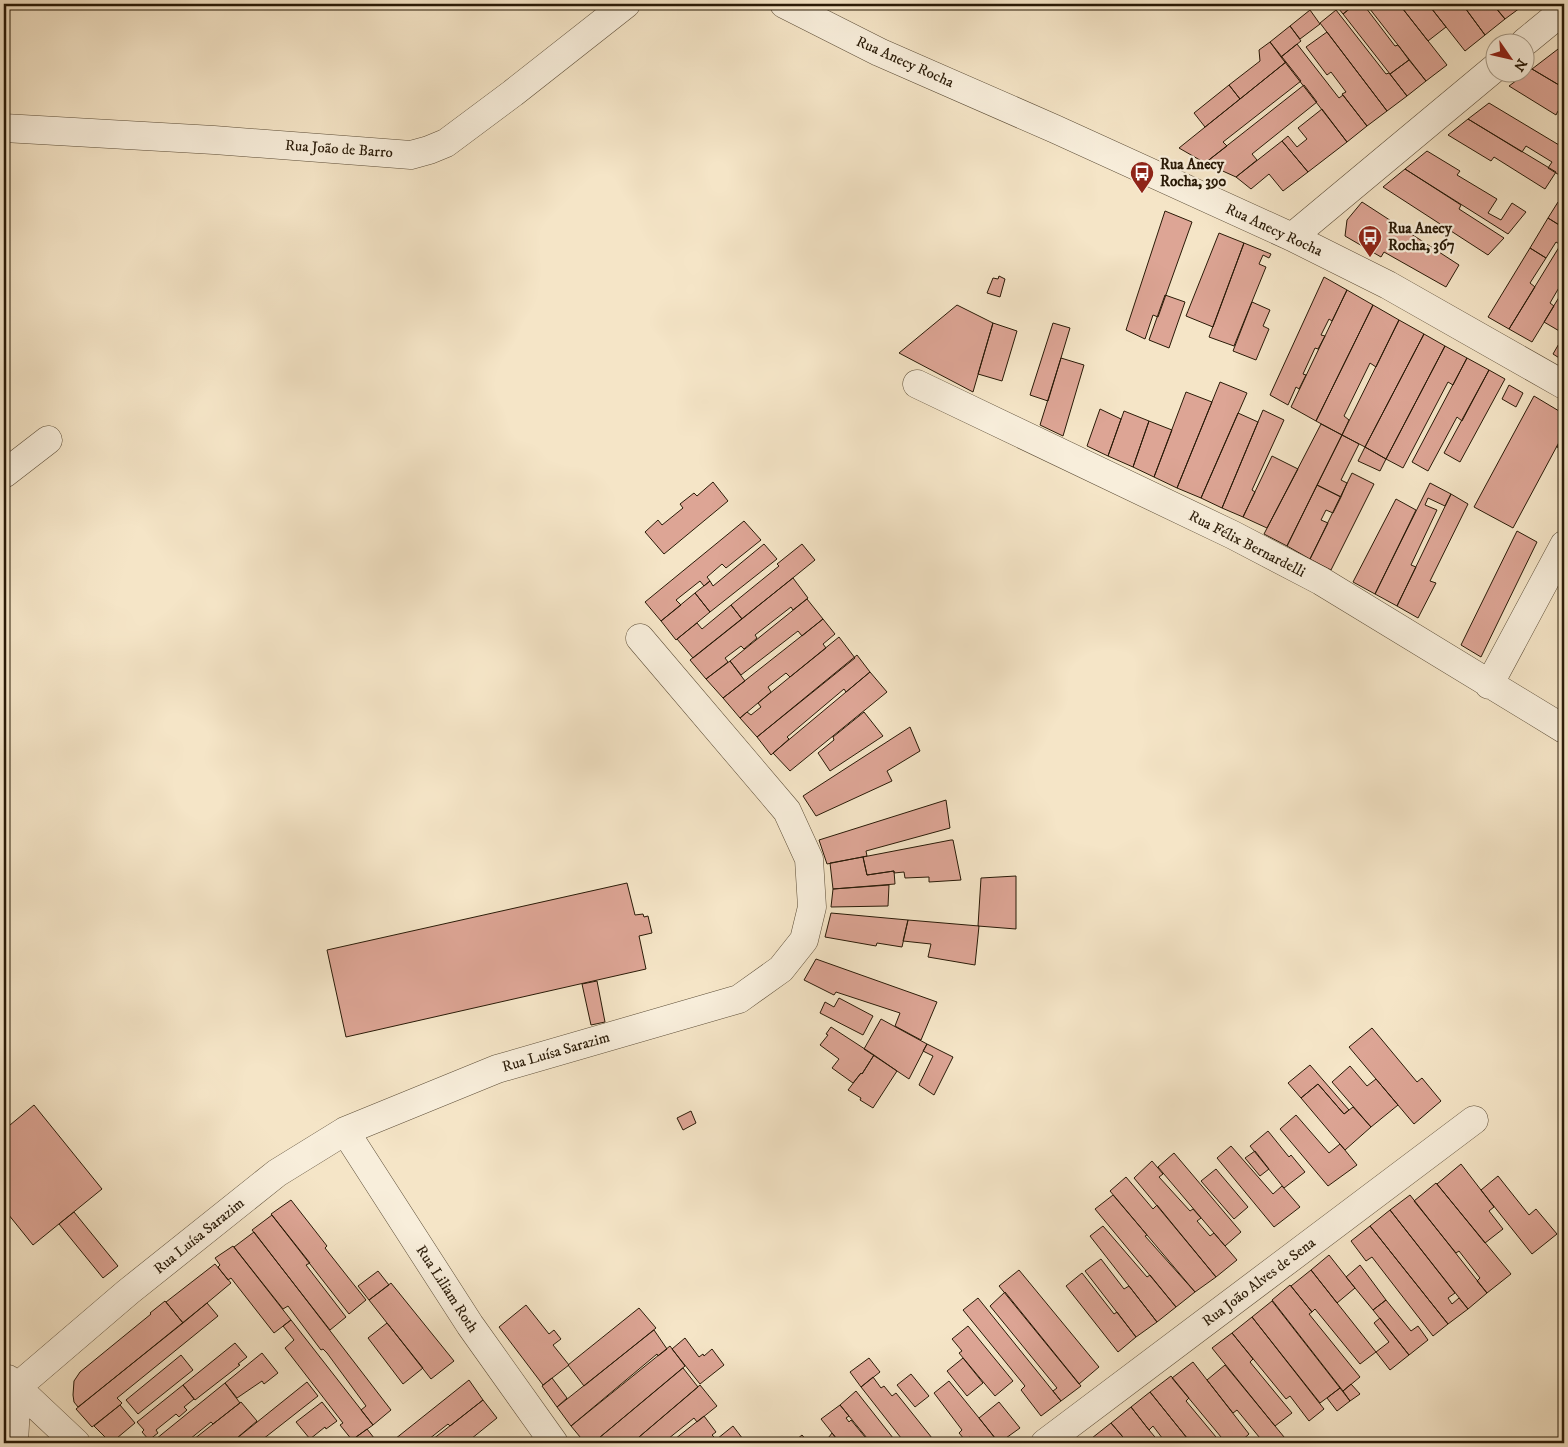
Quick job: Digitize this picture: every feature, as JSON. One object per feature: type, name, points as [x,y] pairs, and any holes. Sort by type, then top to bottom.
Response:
[{"type":"street","name":"Rua João de Barro","points":[[4,128],[214,140],[411,155],[446,143],[626,4]]},
{"type":"street","name":"Rua Anecy Rocha","points":[[784,4],[879,52],[1055,129],[1292,237],[1388,285],[1564,385]]},
{"type":"street","points":[[1536,33],[1563,11]]},
{"type":"street","points":[[1292,237],[1486,75]]},
{"type":"street","name":"Rua Félix Bernardelli","points":[[917,384],[1233,535],[1320,581],[1564,729]]},
{"type":"street","points":[[4,474],[48,440]]},
{"type":"street","points":[[1490,685],[1564,545]]},
{"type":"street","name":"Rua Luísa Sarazim","points":[[10,1381],[128,1292],[278,1173],[345,1131],[497,1069],[740,999],[781,968],[804,940],[812,907],[809,860],[788,811],[640,638]]},
{"type":"street","name":"Rua João Alves de Sena","points":[[1045,1443],[1474,1120]]},
{"type":"street","name":"Rua Liliam Roth","points":[[345,1131],[470,1325],[554,1443]]},
{"type":"street","points":[[10,1381],[14,1443]]},
{"type":"street","points":[[10,1381],[76,1443]]},
{"type":"building","points":[[1335,4],[1354,4],[1354,5],[1343,14]]},
{"type":"building","points":[[1356,4],[1363,4],[1395,46],[1398,45],[1409,60],[1390,74],[1343,14]]},
{"type":"building","points":[[1366,4],[1399,4],[1447,65],[1426,81]]},
{"type":"building","points":[[1399,4],[1428,4],[1446,27],[1428,41]]},
{"type":"building","points":[[1428,4],[1456,4],[1459,8],[1463,5],[1485,35],[1465,51]]},
{"type":"building","points":[[1462,4],[1493,4],[1505,19],[1489,32],[1486,32],[1485,35]]},
{"type":"building","points":[[1493,5],[1524,5],[1505,19]]},
{"type":"building","points":[[1310,10],[1320,24],[1300,39],[1290,26]]},
{"type":"building","points":[[1336,10],[1386,74],[1389,73],[1407,96],[1387,111],[1320,23]]},
{"type":"building","points":[[1290,26],[1301,41],[1281,57],[1270,42]]},
{"type":"building","points":[[1327,32],[1387,111],[1367,126],[1342,94],[1346,92],[1331,72],[1327,75],[1306,47]]},
{"type":"building","points":[[1270,42],[1286,62],[1240,99],[1229,85],[1260,61],[1259,50]]},
{"type":"building","points":[[1297,44],[1339,98],[1343,95],[1367,126],[1347,142],[1281,57]]},
{"type":"building","points":[[1562,46],[1564,48],[1564,88],[1536,71],[1536,66]]},
{"type":"building","points":[[1409,60],[1426,81],[1407,96],[1390,74]]},
{"type":"building","points":[[1286,62],[1301,81],[1223,142],[1227,146],[1205,163],[1179,148]]},
{"type":"building","points":[[1536,71],[1564,88],[1564,114],[1558,111],[1556,115],[1509,86],[1514,82],[1536,82]]},
{"type":"building","points":[[1229,85],[1240,99],[1205,127],[1194,113]]},
{"type":"building","points":[[1304,85],[1317,102],[1252,154],[1257,160],[1236,177],[1205,163]]},
{"type":"building","points":[[1489,103],[1564,148],[1564,178],[1548,168],[1552,162],[1526,146],[1522,152],[1468,119]]},
{"type":"building","points":[[1322,109],[1347,142],[1308,172],[1282,141],[1288,136],[1297,147],[1307,139],[1298,128]]},
{"type":"building","points":[[1468,119],[1556,172],[1545,189],[1494,157],[1491,161],[1448,135]]},
{"type":"building","points":[[1282,141],[1308,172],[1283,191],[1269,174],[1251,189],[1236,177]]},
{"type":"building","points":[[1427,151],[1460,171],[1457,175],[1497,199],[1488,213],[1501,220],[1512,203],[1526,212],[1508,234],[1405,169]]},
{"type":"building","points":[[1405,169],[1461,205],[1459,209],[1504,238],[1488,255],[1383,187]]},
{"type":"building","points":[[1362,202],[1459,265],[1446,287],[1384,252],[1381,257],[1345,236],[1347,220]]},
{"type":"building","points":[[1558,202],[1564,206],[1564,228],[1548,218]]},
{"type":"building","points":[[1165,211],[1192,222],[1158,317],[1153,315],[1145,339],[1126,330]]},
{"type":"building","points":[[1548,218],[1564,228],[1564,239],[1561,245],[1556,242],[1546,258],[1530,248]]},
{"type":"building","points":[[1219,233],[1244,243],[1213,327],[1186,316]]},
{"type":"building","points":[[1564,239],[1564,279],[1550,303],[1554,306],[1532,342],[1509,329]]},
{"type":"building","points":[[1244,243],[1271,254],[1269,258],[1263,255],[1259,264],[1266,267],[1234,346],[1209,337]]},
{"type":"building","points":[[1530,248],[1546,258],[1530,283],[1535,287],[1509,329],[1488,317]]},
{"type":"building","points":[[999,276],[1005,279],[1000,297],[987,293],[993,278],[998,279]]},
{"type":"building","points":[[1324,277],[1347,290],[1332,321],[1329,319],[1321,335],[1325,336],[1318,349],[1315,348],[1303,374],[1306,375],[1299,389],[1296,387],[1288,405],[1270,395]]},
{"type":"building","points":[[1564,289],[1564,327],[1561,332],[1544,322]]},
{"type":"building","points":[[1347,290],[1373,305],[1316,421],[1291,407]]},
{"type":"building","points":[[1165,295],[1185,302],[1169,348],[1149,340]]},
{"type":"building","points":[[1252,302],[1270,310],[1263,326],[1269,329],[1256,360],[1233,351]]},
{"type":"building","points":[[957,305],[993,323],[973,392],[899,353]]},
{"type":"building","points":[[1373,305],[1399,320],[1376,367],[1370,363],[1344,416],[1349,420],[1342,435],[1316,421]]},
{"type":"building","points":[[1399,320],[1424,334],[1365,447],[1342,435]]},
{"type":"building","points":[[993,323],[1017,331],[1002,381],[978,374]]},
{"type":"building","points":[[1053,323],[1070,328],[1048,401],[1030,395]]},
{"type":"building","points":[[1424,334],[1445,346],[1386,459],[1365,447]]},
{"type":"building","points":[[1564,335],[1564,361],[1553,354]]},
{"type":"building","points":[[1445,346],[1467,358],[1453,385],[1448,382],[1403,468],[1386,459]]},
{"type":"building","points":[[1061,358],[1084,365],[1063,436],[1040,425]]},
{"type":"building","points":[[1467,358],[1489,370],[1462,421],[1457,417],[1428,471],[1412,462]]},
{"type":"building","points":[[1489,370],[1505,379],[1460,462],[1444,453]]},
{"type":"building","points":[[1220,382],[1247,393],[1201,498],[1177,488]]},
{"type":"building","points":[[1509,385],[1523,393],[1516,407],[1502,399]]},
{"type":"building","points":[[1186,392],[1212,402],[1177,488],[1154,477]]},
{"type":"building","points":[[1534,396],[1564,414],[1564,433],[1513,528],[1474,507]]},
{"type":"building","points":[[1100,409],[1121,419],[1108,456],[1087,446]]},
{"type":"building","points":[[1263,410],[1284,420],[1252,490],[1255,492],[1243,517],[1222,508]]},
{"type":"building","points":[[1124,411],[1149,421],[1133,467],[1108,456]]},
{"type":"building","points":[[1238,413],[1258,422],[1222,508],[1201,498]]},
{"type":"building","points":[[1149,421],[1172,430],[1154,477],[1133,467]]},
{"type":"building","points":[[1321,424],[1342,435],[1287,546],[1264,534]]},
{"type":"building","points":[[1564,434],[1564,451],[1557,447]]},
{"type":"building","points":[[1342,435],[1359,444],[1341,480],[1347,483],[1341,497],[1317,485]]},
{"type":"building","points":[[1365,447],[1386,459],[1380,471],[1358,461]]},
{"type":"building","points":[[1272,456],[1298,469],[1267,528],[1243,517]]},
{"type":"building","points":[[1352,473],[1374,484],[1331,570],[1310,559]]},
{"type":"building","points":[[713,482],[728,501],[664,554],[645,532],[658,520],[662,525],[683,508],[680,504],[694,493],[697,496]]},
{"type":"building","points":[[1430,483],[1451,494],[1445,506],[1428,498],[1425,505],[1437,510],[1411,565],[1416,567],[1397,606],[1375,594]]},
{"type":"building","points":[[1317,485],[1341,497],[1333,513],[1326,510],[1321,520],[1328,523],[1310,559],[1287,546]]},
{"type":"building","points":[[1451,494],[1468,504],[1430,581],[1436,583],[1418,618],[1397,606]]},
{"type":"building","points":[[1396,499],[1416,510],[1375,594],[1353,582]]},
{"type":"building","points":[[744,521],[761,540],[726,568],[722,564],[707,577],[710,581],[704,586],[700,581],[676,600],[681,605],[661,621],[645,602]]},
{"type":"building","points":[[1517,531],[1537,542],[1481,657],[1461,645]]},
{"type":"building","points":[[764,544],[777,559],[710,612],[695,593],[710,581],[713,586]]},
{"type":"building","points":[[802,544],[815,560],[742,619],[731,605],[779,566],[777,564]]},
{"type":"building","points":[[793,578],[808,598],[793,610],[791,607],[755,635],[757,638],[744,649],[741,646],[725,658],[728,662],[706,679],[690,660]]},
{"type":"building","points":[[695,593],[710,612],[676,640],[661,621]]},
{"type":"building","points":[[807,599],[823,619],[802,636],[798,631],[741,675],[730,661]]},
{"type":"building","points":[[731,605],[742,619],[693,658],[677,639],[697,623],[702,629]]},
{"type":"building","points":[[823,619],[835,634],[823,644],[826,648],[790,677],[786,673],[768,687],[771,692],[740,718],[723,698]]},
{"type":"building","points":[[839,637],[855,658],[757,737],[740,718],[747,712],[751,715],[761,707],[758,703]]},
{"type":"building","points":[[857,655],[870,672],[846,692],[844,689],[787,737],[789,739],[771,755],[757,737]]},
{"type":"building","points":[[730,661],[745,681],[723,698],[706,679]]},
{"type":"building","points":[[870,672],[887,692],[790,771],[773,753]]},
{"type":"building","points":[[864,712],[883,736],[830,771],[818,753],[834,740],[833,737]]},
{"type":"building","points":[[910,727],[920,751],[887,771],[892,781],[816,816],[803,796]]},
{"type":"building","points":[[946,800],[950,828],[866,851],[867,856],[827,864],[819,840]]},
{"type":"building","points":[[953,840],[961,880],[929,882],[929,877],[905,878],[904,872],[894,873],[894,871],[867,875],[863,857]]},
{"type":"building","points":[[863,857],[867,875],[894,871],[895,884],[833,889],[830,863]]},
{"type":"building","points":[[1016,876],[1016,929],[978,926],[981,878]]},
{"type":"building","points":[[627,883],[635,915],[643,914],[644,917],[648,916],[652,933],[639,936],[646,969],[346,1037],[327,950]]},
{"type":"building","points":[[889,885],[888,906],[831,907],[833,889]]},
{"type":"building","points":[[831,913],[908,920],[902,947],[877,943],[876,946],[825,937]]},
{"type":"building","points":[[908,920],[979,926],[975,965],[928,957],[931,944],[903,941]]},
{"type":"building","points":[[816,959],[937,1002],[921,1040],[895,1026],[900,1013],[836,992],[834,995],[804,980]]},
{"type":"building","points":[[597,981],[605,1022],[591,1025],[582,984]]},
{"type":"building","points":[[839,998],[873,1016],[863,1035],[820,1013],[825,1002],[834,1007]]},
{"type":"building","points":[[881,1019],[927,1044],[909,1079],[864,1049]]},
{"type":"building","points":[[831,1027],[874,1055],[862,1074],[853,1083],[832,1068],[839,1059],[820,1045],[828,1035],[826,1034]]},
{"type":"building","points":[[1372,1028],[1417,1082],[1422,1078],[1441,1101],[1414,1124],[1349,1047]]},
{"type":"building","points":[[927,1044],[953,1057],[934,1095],[919,1085],[933,1056],[923,1051]]},
{"type":"building","points":[[874,1055],[897,1071],[873,1108],[848,1090],[862,1074]]},
{"type":"building","points":[[1310,1065],[1349,1110],[1344,1114],[1318,1084],[1301,1098],[1288,1083]]},
{"type":"building","points":[[1350,1066],[1367,1086],[1376,1079],[1398,1105],[1371,1127],[1332,1082]]},
{"type":"building","points":[[1318,1084],[1344,1114],[1353,1107],[1371,1127],[1345,1150],[1301,1098]]},
{"type":"building","points":[[34,1105],[102,1189],[33,1245],[4,1209],[4,1130]]},
{"type":"building","points":[[691,1111],[696,1123],[683,1130],[677,1118]]},
{"type":"building","points":[[1296,1115],[1329,1153],[1340,1144],[1357,1165],[1328,1186],[1280,1129]]},
{"type":"building","points":[[1268,1131],[1289,1157],[1291,1155],[1305,1172],[1284,1188],[1250,1146]]},
{"type":"building","points":[[1231,1146],[1273,1194],[1282,1186],[1300,1207],[1274,1227],[1217,1158]]},
{"type":"building","points":[[1255,1151],[1269,1169],[1260,1176],[1245,1158]]},
{"type":"building","points":[[1174,1153],[1241,1232],[1225,1246],[1158,1167]]},
{"type":"building","points":[[1152,1161],[1163,1174],[1159,1177],[1190,1211],[1193,1209],[1201,1218],[1197,1221],[1210,1236],[1214,1233],[1237,1260],[1216,1277],[1134,1178]]},
{"type":"building","points":[[1461,1164],[1494,1207],[1489,1211],[1503,1229],[1485,1243],[1437,1184]]},
{"type":"building","points":[[1216,1169],[1248,1207],[1234,1219],[1201,1181]]},
{"type":"building","points":[[1498,1176],[1529,1215],[1536,1209],[1557,1234],[1532,1254],[1481,1190]]},
{"type":"building","points":[[1126,1177],[1153,1209],[1157,1205],[1216,1277],[1195,1292],[1110,1191]]},
{"type":"building","points":[[1436,1183],[1511,1274],[1487,1293],[1477,1281],[1480,1278],[1459,1251],[1456,1253],[1414,1201]]},
{"type":"building","points":[[1113,1195],[1147,1235],[1145,1236],[1195,1292],[1176,1307],[1095,1209]]},
{"type":"building","points":[[1410,1195],[1487,1293],[1468,1309],[1390,1210]]},
{"type":"building","points":[[291,1200],[327,1246],[325,1248],[366,1300],[349,1314],[271,1214]]},
{"type":"building","points":[[1390,1210],[1455,1293],[1448,1298],[1452,1304],[1459,1298],[1468,1309],[1448,1324],[1370,1226]]},
{"type":"building","points":[[74,1212],[118,1266],[103,1278],[59,1224]]},
{"type":"building","points":[[272,1215],[310,1263],[306,1265],[346,1317],[330,1330],[252,1230]]},
{"type":"building","points":[[1103,1226],[1147,1277],[1150,1275],[1176,1307],[1157,1322],[1090,1236]]},
{"type":"building","points":[[1370,1226],[1448,1324],[1433,1336],[1372,1257],[1366,1261],[1351,1241]]},
{"type":"building","points":[[254,1232],[391,1410],[373,1425],[361,1410],[366,1406],[327,1353],[323,1349],[321,1350],[288,1306],[283,1309],[234,1247]]},
{"type":"building","points":[[233,1246],[291,1320],[274,1333],[231,1278],[228,1280],[218,1267],[220,1265],[215,1258]]},
{"type":"building","points":[[1329,1255],[1355,1288],[1337,1303],[1311,1270]]},
{"type":"building","points":[[1101,1259],[1124,1289],[1129,1286],[1157,1322],[1136,1337],[1085,1271]]},
{"type":"building","points":[[215,1264],[231,1283],[183,1323],[166,1302]]},
{"type":"building","points":[[1360,1265],[1386,1300],[1373,1310],[1346,1277]]},
{"type":"building","points":[[1019,1270],[1099,1367],[1079,1384],[999,1286]]},
{"type":"building","points":[[1311,1270],[1376,1352],[1360,1364],[1315,1309],[1312,1312],[1291,1286]]},
{"type":"building","points":[[378,1271],[389,1285],[369,1300],[358,1286]]},
{"type":"building","points":[[1082,1273],[1114,1314],[1117,1312],[1136,1337],[1118,1352],[1066,1286]]},
{"type":"building","points":[[391,1283],[454,1361],[431,1379],[369,1300]]},
{"type":"building","points":[[1290,1285],[1312,1312],[1309,1314],[1360,1377],[1343,1391],[1272,1300]]},
{"type":"building","points":[[1005,1292],[1081,1386],[1061,1401],[1053,1391],[1057,1388],[990,1306]]},
{"type":"building","points":[[978,1298],[1061,1401],[1041,1416],[1021,1390],[1025,1386],[963,1310]]},
{"type":"building","points":[[1386,1300],[1411,1331],[1418,1326],[1428,1340],[1409,1355],[1373,1310]]},
{"type":"building","points":[[165,1301],[183,1323],[78,1407],[74,1402],[73,1395],[74,1381],[80,1372]]},
{"type":"building","points":[[1272,1301],[1340,1388],[1320,1403],[1252,1317]]},
{"type":"building","points":[[207,1303],[218,1316],[117,1398],[122,1403],[92,1427],[76,1409]]},
{"type":"building","points":[[526,1305],[549,1334],[554,1330],[561,1339],[553,1345],[569,1365],[543,1385],[499,1327]]},
{"type":"building","points":[[639,1308],[656,1328],[584,1386],[568,1365]]},
{"type":"building","points":[[1252,1317],[1324,1409],[1309,1421],[1290,1396],[1286,1399],[1232,1333]]},
{"type":"building","points":[[1380,1318],[1409,1355],[1390,1370],[1376,1352],[1389,1342],[1374,1323]]},
{"type":"building","points":[[291,1320],[373,1425],[352,1440],[340,1425],[343,1423],[285,1348],[294,1340],[283,1326]]},
{"type":"building","points":[[387,1323],[423,1368],[403,1384],[368,1338]]},
{"type":"building","points":[[968,1326],[1013,1381],[995,1396],[959,1353],[962,1351],[952,1339]]},
{"type":"building","points":[[654,1330],[667,1349],[658,1356],[657,1354],[571,1426],[557,1407]]},
{"type":"building","points":[[1232,1333],[1253,1359],[1250,1362],[1292,1413],[1275,1426],[1212,1348]]},
{"type":"building","points":[[685,1338],[699,1357],[703,1354],[704,1356],[712,1349],[724,1365],[700,1384],[672,1349]]},
{"type":"building","points":[[235,1343],[247,1357],[238,1364],[240,1365],[195,1400],[183,1385]]},
{"type":"building","points":[[670,1346],[685,1366],[593,1443],[585,1443],[571,1426]]},
{"type":"building","points":[[262,1353],[278,1373],[264,1384],[262,1381],[237,1398],[225,1383]]},
{"type":"building","points":[[181,1355],[193,1370],[138,1414],[126,1400]]},
{"type":"building","points":[[869,1358],[880,1372],[861,1387],[850,1372]]},
{"type":"building","points":[[963,1358],[983,1383],[967,1396],[947,1371]]},
{"type":"building","points":[[1193,1362],[1249,1434],[1239,1443],[1226,1443],[1172,1378]]},
{"type":"building","points":[[1225,1365],[1289,1443],[1264,1443],[1237,1410],[1233,1413],[1207,1380]]},
{"type":"building","points":[[683,1368],[698,1387],[632,1443],[593,1443]]},
{"type":"building","points":[[911,1374],[929,1396],[915,1407],[897,1385]]},
{"type":"building","points":[[1171,1376],[1189,1398],[1186,1401],[1221,1443],[1191,1443],[1150,1392]]},
{"type":"building","points":[[873,1377],[881,1388],[884,1386],[892,1396],[896,1393],[936,1443],[905,1443],[861,1387]]},
{"type":"building","points":[[552,1378],[567,1398],[557,1407],[542,1386]]},
{"type":"building","points":[[469,1380],[483,1400],[450,1426],[448,1424],[424,1443],[390,1443]]},
{"type":"building","points":[[949,1381],[999,1443],[975,1443],[970,1437],[965,1440],[959,1433],[962,1430],[934,1393]]},
{"type":"building","points":[[307,1382],[318,1396],[258,1443],[231,1443]]},
{"type":"building","points":[[225,1383],[240,1403],[213,1424],[211,1422],[190,1439],[189,1443],[151,1443]]},
{"type":"building","points":[[1351,1384],[1360,1394],[1350,1401],[1343,1391]]},
{"type":"building","points":[[183,1385],[194,1399],[184,1407],[187,1410],[179,1417],[176,1414],[156,1430],[158,1433],[149,1440],[137,1422]]},
{"type":"building","points":[[700,1385],[717,1406],[697,1422],[694,1418],[663,1443],[632,1443]]},
{"type":"building","points":[[1340,1388],[1350,1401],[1337,1411],[1327,1398]]},
{"type":"building","points":[[856,1391],[897,1443],[871,1443],[840,1405]]},
{"type":"building","points":[[1150,1392],[1191,1443],[1166,1443],[1153,1426],[1149,1430],[1131,1407]]},
{"type":"building","points":[[483,1400],[497,1418],[466,1443],[462,1441],[459,1443],[428,1443]]},
{"type":"building","points":[[241,1402],[257,1421],[231,1443],[227,1440],[224,1443],[189,1443]]},
{"type":"building","points":[[322,1402],[337,1421],[326,1429],[325,1427],[310,1439],[296,1422]]},
{"type":"building","points":[[999,1402],[1020,1428],[999,1443],[979,1418]]},
{"type":"building","points":[[120,1405],[135,1423],[111,1443],[94,1426]]},
{"type":"building","points":[[840,1405],[849,1416],[846,1418],[849,1422],[851,1420],[870,1443],[840,1443],[821,1419]]},
{"type":"building","points":[[1131,1407],[1160,1443],[1128,1443],[1111,1423]]},
{"type":"building","points":[[704,1416],[716,1432],[712,1435],[715,1438],[708,1443],[670,1443]]},
{"type":"building","points":[[1111,1423],[1128,1443],[1096,1443],[1092,1438]]},
{"type":"building","points":[[733,1426],[746,1443],[712,1443]]},
{"type":"building","points":[[367,1429],[378,1443],[355,1443],[352,1440]]},
{"type":"building","points":[[832,1433],[840,1443],[820,1443],[829,1437]]},
{"type":"building","points":[[802,1435],[809,1443],[792,1443]]},
{"type":"building","points":[[1092,1438],[1096,1443],[1086,1443]]},
{"type":"place","name":"Rua Anecy Rocha, 390","points":[[1142,194]]},
{"type":"place","name":"Rua Anecy Rocha, 367","points":[[1370,258]]}]
